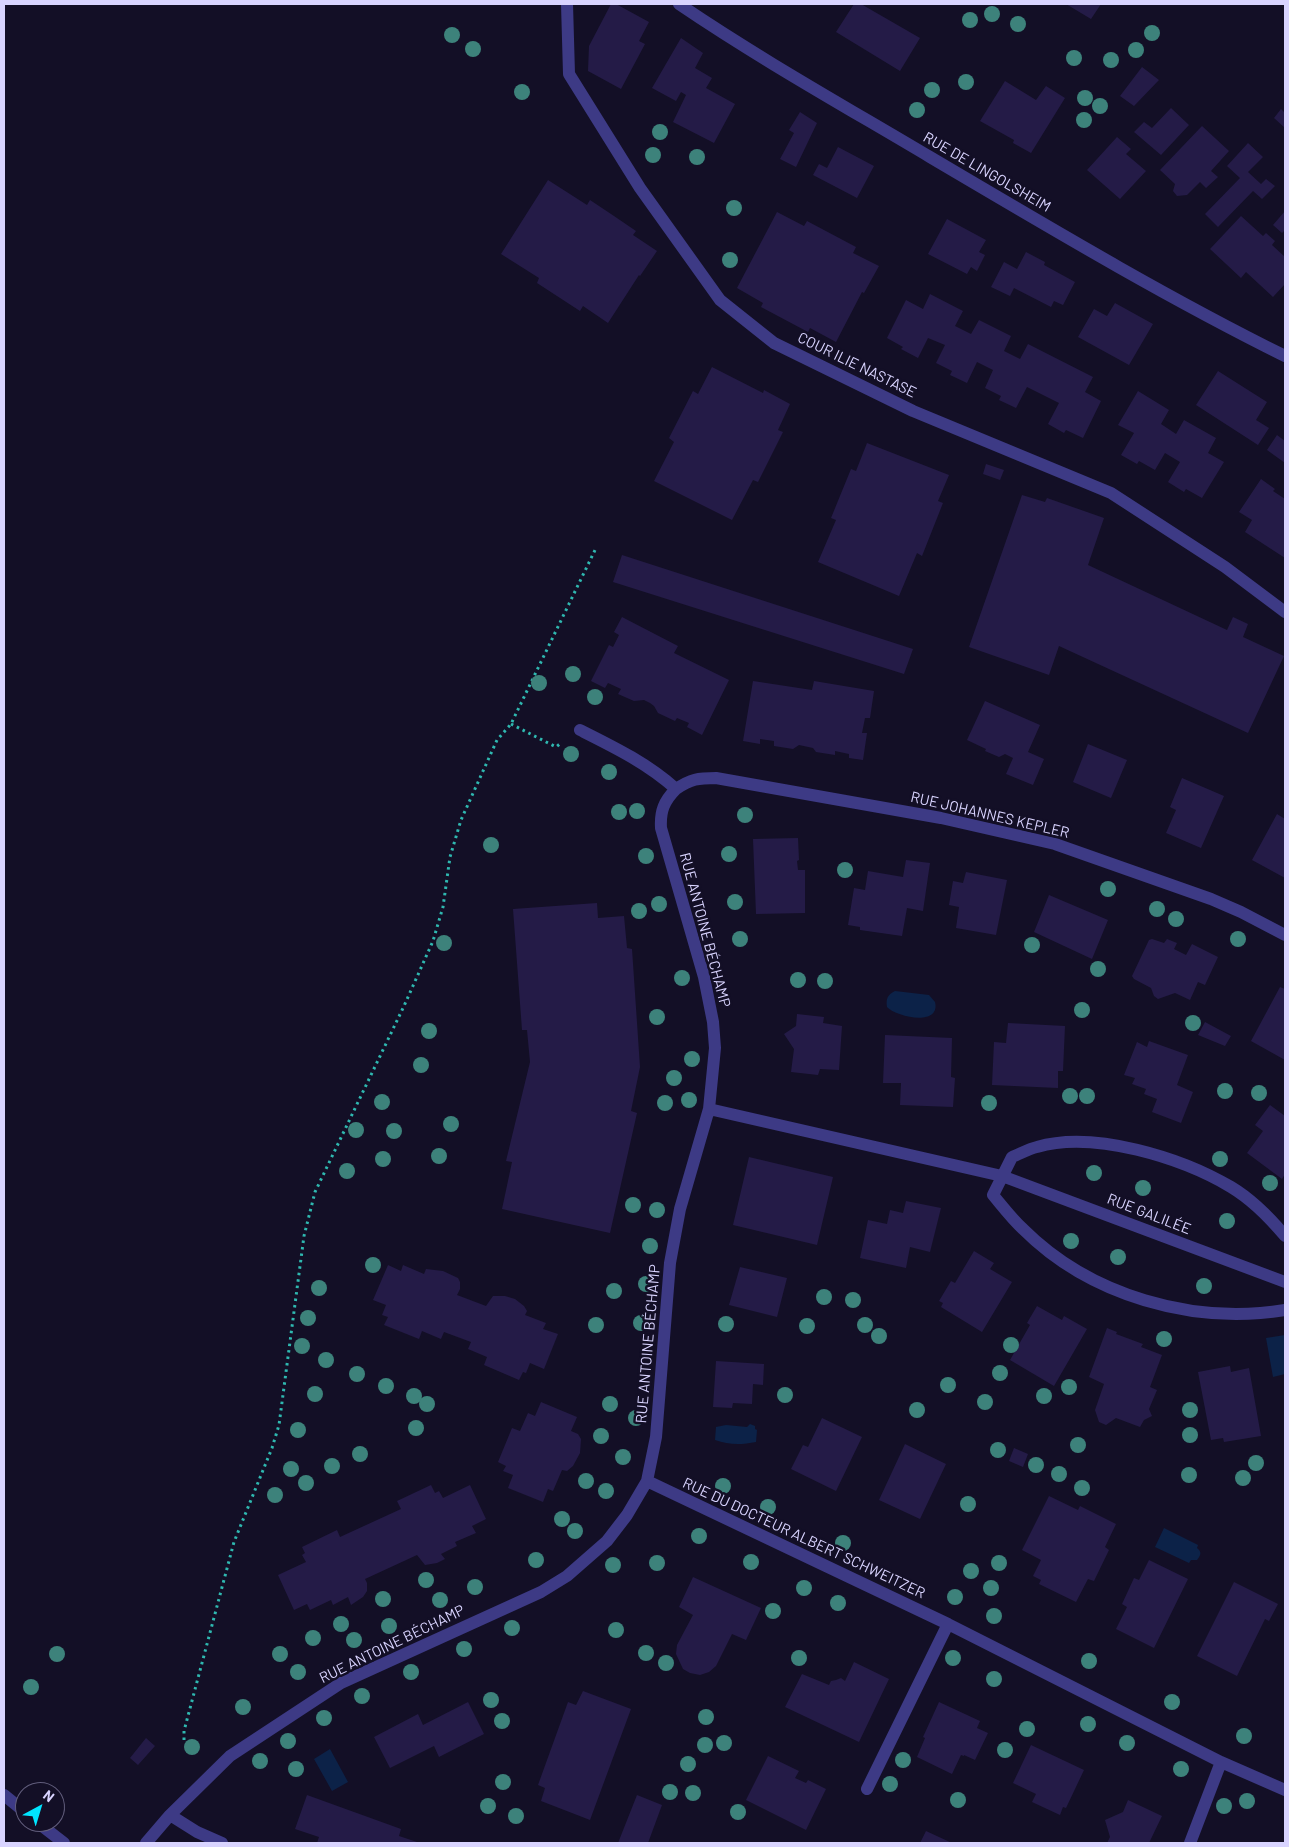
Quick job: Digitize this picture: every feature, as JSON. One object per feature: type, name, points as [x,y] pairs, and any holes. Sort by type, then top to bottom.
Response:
[{"type":"street","name":"COUR ILIE NASTASE","points":[[567,4],[569,74],[640,188],[720,300],[774,343],[913,411],[1111,493],[1225,567],[1285,612]]},
{"type":"street","name":"RUE DE LINGOLSHEIM","points":[[679,4],[722,32],[1029,216],[1225,326],[1285,356]]},
{"type":"street","points":[[580,730],[636,758],[676,789]]},
{"type":"street","name":"RUE JOHANNES KEPLER","points":[[676,789],[698,778],[716,778],[941,818],[1005,832],[1055,844],[1210,899],[1241,912],[1285,935]]},
{"type":"street","name":"RUE ANTOINE BÉCHAMP","points":[[146,1843],[170,1815],[230,1756],[341,1683],[541,1592],[567,1576],[607,1541],[627,1515],[647,1481],[656,1437],[670,1263],[680,1209],[709,1109],[715,1048],[713,1022],[704,977],[660,828],[662,808],[668,797],[676,789]]},
{"type":"street","name":"RUE GALILÉE","points":[[709,1109],[1002,1176],[1285,1282]]},
{"type":"street","points":[[1285,1236],[1271,1219],[1233,1188],[1195,1168],[1156,1154],[1116,1146],[1077,1142],[1038,1147],[1012,1157],[993,1195],[1023,1230],[1056,1256],[1088,1277],[1121,1292],[1156,1304],[1199,1312],[1237,1315],[1285,1310]]},
{"type":"street","name":"RUE DU DOCTEUR ALBERT SCHWEITZER","points":[[647,1481],[948,1624],[1221,1762],[1285,1790]]},
{"type":"street","points":[[867,1789],[948,1624]]},
{"type":"street","points":[[1190,1843],[1221,1762]]},
{"type":"street","points":[[4,1795],[15,1804]]},
{"type":"street","points":[[170,1815],[197,1832],[222,1843]]},
{"type":"street","points":[[50,1832],[64,1843]]},
{"type":"path","points":[[184,1740],[184,1731],[234,1542],[272,1448],[279,1425],[304,1236],[315,1192],[433,941],[443,907],[450,858],[461,820],[498,740],[511,724],[596,548]]},
{"type":"path","points":[[511,724],[556,747],[580,730]]},
{"type":"water","points":[[895,991],[929,995],[935,1002],[935,1010],[931,1015],[917,1018],[892,1011],[887,1007],[887,999]]},
{"type":"water","points":[[1285,1335],[1285,1374],[1273,1377],[1266,1338]]},
{"type":"water","points":[[750,1424],[755,1426],[757,1430],[756,1442],[735,1444],[715,1440],[716,1427],[726,1425],[747,1427]]},
{"type":"water","points":[[1164,1528],[1198,1545],[1197,1548],[1200,1554],[1197,1560],[1191,1560],[1189,1563],[1155,1547]]},
{"type":"water","points":[[330,1749],[348,1782],[332,1791],[314,1759]]},
{"type":"building","points":[[611,4],[616,4],[649,22],[639,41],[645,44],[621,89],[588,71],[589,46]]},
{"type":"building","points":[[854,4],[861,4],[920,38],[900,71],[836,32]]},
{"type":"building","points":[[1066,4],[1101,4],[1091,19]]},
{"type":"building","points":[[681,38],[703,53],[695,68],[712,78],[706,88],[735,104],[714,143],[673,122],[686,95],[681,92],[676,101],[652,88]]},
{"type":"building","points":[[1142,67],[1159,80],[1134,106],[1120,96]]},
{"type":"building","points":[[1005,81],[1036,100],[1046,86],[1065,98],[1031,153],[1013,143],[1014,140],[980,121]]},
{"type":"building","points":[[1171,108],[1189,125],[1161,155],[1134,132],[1144,122],[1152,128]]},
{"type":"building","points":[[1281,109],[1285,113],[1285,128],[1274,118]]},
{"type":"building","points":[[800,112],[817,123],[796,167],[780,159],[794,133],[789,130]]},
{"type":"building","points":[[1202,126],[1229,151],[1211,171],[1218,177],[1206,188],[1200,182],[1187,195],[1177,196],[1173,191],[1175,184],[1160,170]]},
{"type":"building","points":[[1117,137],[1131,149],[1126,154],[1146,171],[1120,199],[1087,170]]},
{"type":"building","points":[[1248,143],[1263,157],[1248,172],[1261,184],[1266,179],[1275,186],[1262,199],[1253,191],[1218,227],[1205,214],[1240,178],[1227,166]]},
{"type":"building","points":[[838,147],[874,166],[857,198],[813,175],[819,164],[827,168]]},
{"type":"building","points":[[548,180],[587,205],[590,200],[636,231],[633,235],[657,251],[608,323],[583,306],[580,311],[537,283],[539,278],[501,254]]},
{"type":"building","points":[[1285,211],[1285,230],[1282,233],[1273,225]]},
{"type":"building","points":[[777,212],[804,226],[807,221],[856,247],[853,253],[879,266],[864,293],[862,292],[836,342],[810,328],[808,332],[761,307],[763,303],[737,288]]},
{"type":"building","points":[[1241,216],[1263,236],[1266,233],[1275,241],[1272,245],[1285,257],[1285,284],[1273,297],[1246,272],[1241,278],[1210,249]]},
{"type":"building","points":[[947,219],[986,240],[979,252],[985,255],[977,271],[971,267],[967,274],[928,254]]},
{"type":"building","points":[[1026,252],[1045,262],[1044,265],[1075,282],[1063,305],[1054,301],[1051,307],[1014,288],[1010,296],[991,287],[1004,262],[1017,269]]},
{"type":"building","points":[[930,294],[963,311],[955,326],[971,334],[979,320],[1011,336],[1004,351],[1020,359],[1028,344],[1093,377],[1085,392],[1101,401],[1083,438],[1066,430],[1064,433],[1048,424],[1059,403],[1027,387],[1016,408],[999,400],[1001,396],[985,388],[993,370],[977,362],[967,383],[950,375],[952,371],[936,363],[945,345],[928,338],[918,358],[901,349],[903,347],[887,338],[906,300],[923,309]]},
{"type":"building","points":[[1115,303],[1153,324],[1129,365],[1078,337],[1094,309],[1107,316]]},
{"type":"building","points":[[712,367],[763,393],[764,390],[790,404],[778,430],[783,432],[758,482],[753,480],[732,520],[654,481],[674,442],[669,438],[693,391],[698,394]]},
{"type":"building","points":[[1218,371],[1267,402],[1256,420],[1269,428],[1258,445],[1196,405]]},
{"type":"building","points":[[1138,391],[1169,410],[1161,424],[1176,434],[1184,420],[1216,438],[1208,453],[1224,462],[1202,498],[1186,489],[1184,492],[1168,482],[1180,462],[1165,453],[1155,470],[1139,461],[1137,464],[1121,455],[1134,433],[1118,425]]},
{"type":"building","points":[[1277,435],[1285,441],[1285,463],[1267,450]]},
{"type":"building","points":[[867,443],[949,475],[938,501],[943,503],[922,556],[917,553],[899,596],[818,562],[836,520],[831,518],[851,469],[856,471]]},
{"type":"building","points":[[986,464],[1004,470],[1000,480],[983,474]]},
{"type":"building","points":[[1261,479],[1275,489],[1273,491],[1285,499],[1285,558],[1245,532],[1252,520],[1239,512]]},
{"type":"building","points":[[1022,495],[1045,502],[1047,498],[1104,518],[1088,565],[1227,630],[1233,617],[1248,624],[1243,637],[1284,656],[1248,733],[1059,646],[1049,675],[969,647]]},
{"type":"building","points":[[622,555],[913,649],[904,674],[613,582]]},
{"type":"building","points":[[622,617],[678,646],[674,653],[729,680],[702,735],[687,727],[689,723],[677,718],[675,721],[658,713],[654,706],[644,700],[634,701],[618,694],[621,689],[608,683],[605,688],[591,681],[609,645],[613,647],[619,635],[614,632]]},
{"type":"building","points":[[753,681],[812,690],[814,681],[874,691],[870,718],[865,718],[862,733],[867,733],[863,760],[849,758],[849,754],[835,751],[835,755],[816,752],[813,748],[799,745],[793,749],[774,746],[774,741],[760,739],[760,744],[743,741]]},
{"type":"building","points":[[985,701],[1040,725],[1028,752],[1044,759],[1033,785],[1006,774],[1013,758],[1005,754],[999,757],[967,740]]},
{"type":"building","points":[[1088,744],[1127,760],[1111,798],[1073,782]]},
{"type":"building","points":[[1182,778],[1224,796],[1201,848],[1166,833],[1176,810],[1170,807]]},
{"type":"building","points":[[1277,814],[1285,819],[1285,878],[1252,860]]},
{"type":"building","points":[[798,838],[798,870],[805,870],[805,913],[756,914],[753,839]]},
{"type":"building","points":[[906,860],[930,863],[923,911],[907,908],[902,936],[860,930],[860,927],[848,925],[854,888],[865,890],[868,871],[903,877]]},
{"type":"building","points":[[966,872],[1007,880],[996,935],[956,928],[959,907],[949,905],[953,881],[963,883]]},
{"type":"building","points":[[1049,895],[1108,920],[1092,959],[1034,932]]},
{"type":"building","points":[[597,903],[598,918],[624,916],[627,948],[632,949],[640,1067],[631,1111],[637,1113],[610,1233],[502,1209],[512,1162],[506,1161],[530,1062],[527,1030],[522,1030],[513,909]]},
{"type":"building","points":[[1152,939],[1164,943],[1167,939],[1177,943],[1174,949],[1186,955],[1192,944],[1218,957],[1205,985],[1198,982],[1190,1000],[1175,993],[1158,999],[1154,996],[1151,988],[1132,976],[1149,940]]},
{"type":"building","points":[[1280,987],[1285,989],[1285,1060],[1251,1041]]},
{"type":"building","points":[[797,1014],[824,1017],[823,1023],[842,1026],[839,1070],[820,1069],[818,1075],[791,1072],[794,1049],[784,1034],[796,1026]]},
{"type":"building","points":[[1205,1022],[1231,1036],[1225,1046],[1198,1035]]},
{"type":"building","points":[[1008,1023],[1065,1026],[1063,1071],[1058,1071],[1058,1088],[992,1085],[994,1042],[1006,1043]]},
{"type":"building","points":[[885,1035],[952,1038],[951,1077],[955,1078],[953,1107],[900,1105],[901,1083],[883,1083]]},
{"type":"building","points":[[1149,1041],[1188,1055],[1177,1085],[1193,1092],[1181,1123],[1152,1112],[1157,1099],[1144,1094],[1146,1089],[1132,1084],[1135,1078],[1124,1075],[1137,1042],[1147,1047]]},
{"type":"building","points":[[1270,1105],[1285,1116],[1285,1174],[1282,1179],[1247,1153],[1263,1131],[1255,1125]]},
{"type":"building","points":[[749,1157],[833,1177],[817,1245],[733,1225]]},
{"type":"building","points":[[906,1201],[941,1208],[930,1252],[910,1247],[906,1268],[860,1258],[868,1220],[887,1224],[890,1210],[903,1213]]},
{"type":"building","points":[[974,1251],[994,1263],[990,1269],[1012,1282],[982,1332],[941,1307],[943,1303],[939,1301],[951,1281],[955,1283]]},
{"type":"building","points":[[388,1265],[401,1271],[403,1265],[424,1274],[426,1269],[443,1271],[458,1278],[460,1289],[457,1295],[486,1306],[493,1296],[505,1296],[515,1299],[524,1306],[527,1311],[525,1315],[546,1323],[543,1329],[558,1334],[544,1369],[530,1363],[526,1373],[523,1372],[519,1380],[484,1365],[487,1357],[468,1349],[471,1342],[444,1332],[441,1339],[422,1331],[419,1339],[384,1325],[388,1317],[382,1315],[386,1305],[373,1300]]},
{"type":"building","points":[[740,1267],[787,1278],[777,1317],[729,1305]]},
{"type":"building","points":[[1037,1306],[1062,1320],[1064,1316],[1087,1329],[1054,1386],[1010,1360],[1030,1325],[1027,1323]]},
{"type":"building","points":[[1107,1328],[1117,1332],[1116,1334],[1143,1344],[1141,1347],[1162,1355],[1150,1387],[1157,1390],[1149,1409],[1152,1416],[1144,1420],[1140,1427],[1116,1418],[1106,1425],[1099,1422],[1095,1410],[1104,1384],[1089,1377]]},
{"type":"building","points":[[716,1361],[764,1364],[763,1385],[753,1384],[752,1404],[733,1403],[732,1408],[713,1407]]},
{"type":"building","points":[[1230,1366],[1231,1372],[1249,1368],[1261,1436],[1224,1442],[1223,1438],[1211,1440],[1198,1372]]},
{"type":"building","points":[[541,1402],[577,1417],[571,1431],[578,1434],[581,1439],[580,1453],[573,1466],[567,1471],[562,1470],[553,1491],[548,1489],[543,1502],[508,1488],[513,1475],[503,1471],[506,1466],[498,1462],[512,1428],[520,1431],[528,1413],[535,1416]]},
{"type":"building","points":[[822,1418],[862,1437],[836,1491],[791,1469],[803,1445],[808,1447]]},
{"type":"building","points":[[905,1444],[946,1464],[920,1519],[879,1500]]},
{"type":"building","points":[[1014,1448],[1028,1454],[1023,1467],[1009,1461]]},
{"type":"building","points":[[431,1485],[435,1493],[439,1491],[443,1498],[470,1485],[486,1519],[472,1526],[476,1533],[455,1542],[457,1546],[441,1554],[445,1559],[437,1563],[425,1565],[417,1555],[365,1579],[367,1591],[363,1597],[351,1605],[348,1597],[333,1605],[331,1600],[310,1610],[307,1604],[294,1610],[278,1575],[306,1562],[302,1555],[305,1553],[302,1547],[337,1530],[340,1537],[401,1509],[397,1501]]},
{"type":"building","points":[[1049,1496],[1078,1510],[1080,1506],[1116,1524],[1105,1547],[1109,1550],[1094,1581],[1088,1579],[1076,1602],[1039,1584],[1041,1580],[1033,1576],[1041,1560],[1022,1550]]},
{"type":"building","points":[[1149,1560],[1188,1579],[1154,1648],[1116,1629],[1127,1607],[1122,1604],[1134,1578],[1139,1580]]},
{"type":"building","points":[[693,1577],[761,1608],[746,1640],[732,1634],[716,1666],[709,1672],[700,1675],[683,1669],[676,1654],[677,1645],[693,1615],[679,1607]]},
{"type":"building","points":[[1234,1582],[1278,1604],[1269,1621],[1265,1619],[1237,1676],[1197,1656]]},
{"type":"building","points":[[854,1662],[889,1679],[859,1742],[785,1707],[802,1674],[829,1685],[831,1681],[841,1678],[845,1681]]},
{"type":"building","points":[[583,1691],[631,1709],[590,1820],[541,1801],[545,1788],[538,1785],[568,1702],[576,1705]]},
{"type":"building","points":[[468,1702],[484,1734],[439,1757],[434,1746],[390,1768],[374,1737],[418,1714],[423,1725]]},
{"type":"building","points":[[939,1702],[980,1721],[977,1728],[988,1733],[975,1760],[961,1755],[952,1774],[917,1757],[925,1738],[923,1737]]},
{"type":"building","points":[[146,1738],[155,1746],[138,1765],[130,1758]]},
{"type":"building","points":[[1031,1745],[1084,1770],[1066,1808],[1063,1807],[1060,1815],[1032,1802],[1036,1794],[1013,1783]]},
{"type":"building","points":[[768,1756],[799,1771],[795,1778],[806,1783],[808,1780],[826,1789],[806,1830],[746,1800]]},
{"type":"building","points":[[307,1795],[401,1829],[399,1836],[420,1843],[317,1843],[319,1837],[295,1829]]},
{"type":"building","points":[[637,1795],[662,1805],[648,1843],[618,1843]]},
{"type":"building","points":[[1128,1800],[1162,1816],[1149,1843],[1107,1843],[1110,1837],[1105,1820],[1123,1812]]},
{"type":"building","points":[[926,1831],[952,1843],[920,1843]]}]
